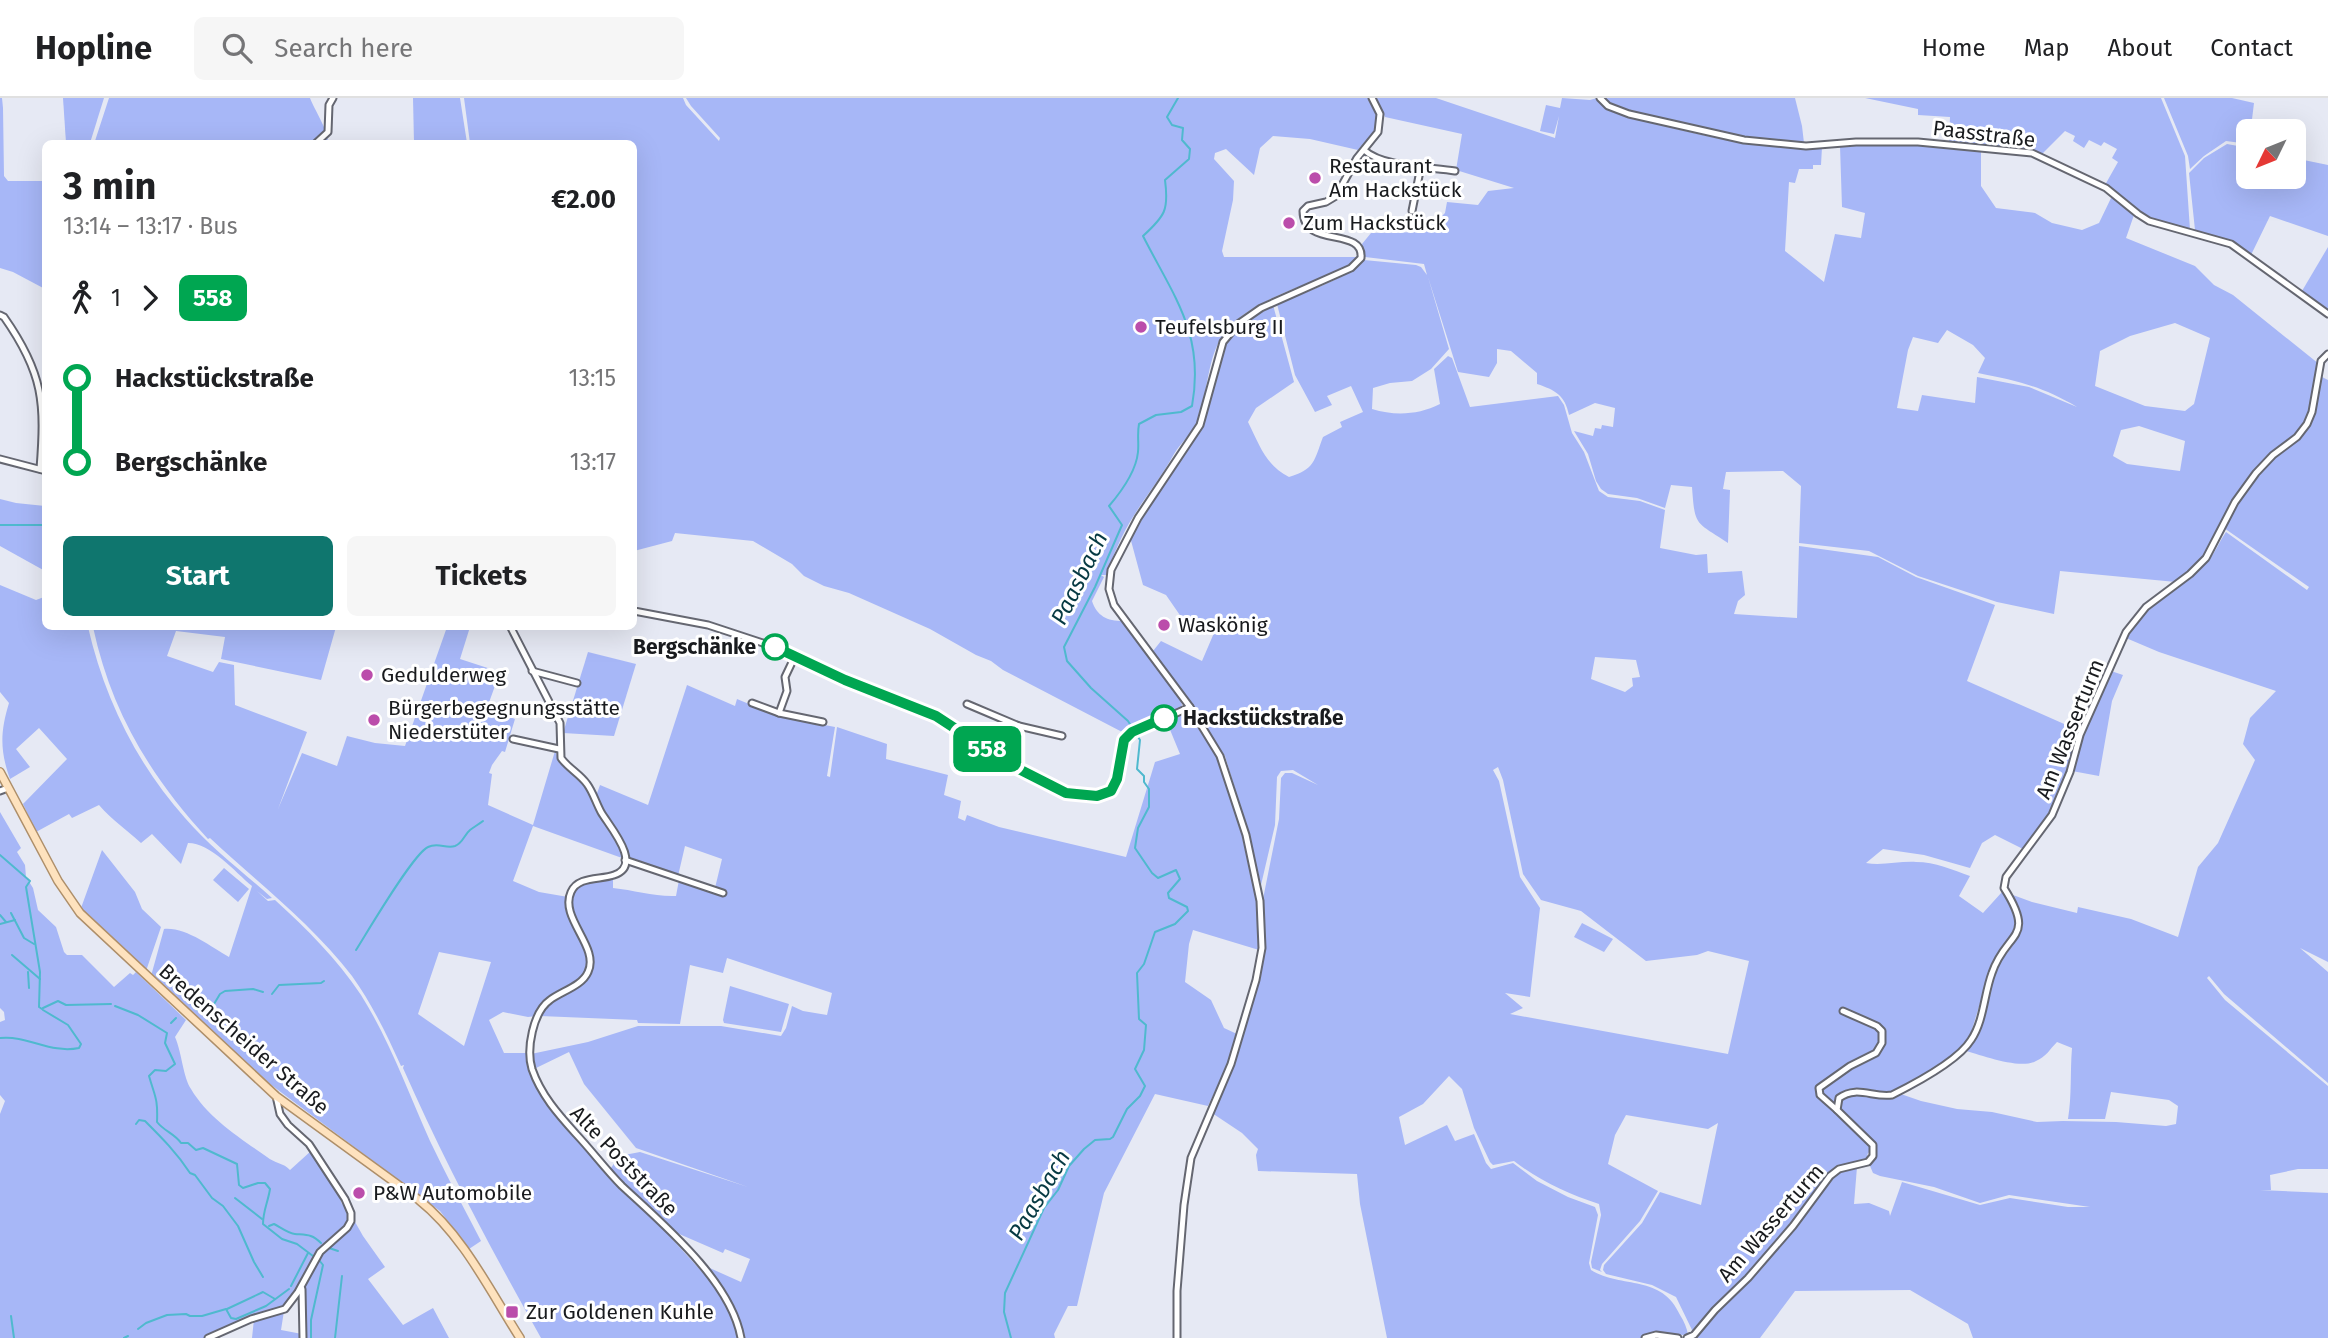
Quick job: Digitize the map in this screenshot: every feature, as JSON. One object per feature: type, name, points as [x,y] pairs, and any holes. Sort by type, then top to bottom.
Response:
[{"type":"main road","name":"Bredenscheider Straße","points":[[0,772],[4,789],[80,913],[276,1096],[419,1200],[439,1218],[456,1238],[520,1338]]},
{"type":"street","points":[[319,140],[328,132],[329,105],[333,98]]},
{"type":"street","points":[[1177,1338],[1177,1291],[1191,1158],[1231,1064],[1256,980],[1262,948],[1258,887],[1234,796],[1214,745],[1190,707],[1114,605],[1109,589],[1111,570],[1138,518],[1200,425],[1219,351],[1231,331],[1261,308],[1338,275],[1361,258],[1362,252],[1350,240],[1322,235],[1312,230],[1305,222],[1303,211],[1308,206],[1326,202],[1336,196],[1349,170],[1378,132],[1381,120],[1372,98]]},
{"type":"street","name":"Paasstraße","points":[[1600,98],[1608,106],[1629,114],[1744,140],[1807,146],[1856,142],[1918,142],[2032,153],[2106,188],[2149,221],[2228,242],[2328,314]]},
{"type":"street","points":[[1364,150],[1370,156],[1382,160],[1455,171]]},
{"type":"street","points":[[1412,211],[1421,166]]},
{"type":"street","points":[[0,315],[26,351],[42,403]]},
{"type":"street","name":"Am Wasserturm","points":[[1837,1110],[1838,1100],[1847,1093],[1863,1091],[1886,1096],[1899,1091],[1946,1064],[1971,1041],[1992,971],[2017,935],[2020,924],[2004,888],[2006,877],[2052,815],[2070,772],[2080,735],[2126,632],[2146,607],[2190,574],[2206,558],[2235,502],[2256,473],[2273,455],[2297,438],[2312,412],[2321,362],[2328,354]]},
{"type":"street","points":[[0,459],[42,470]]},
{"type":"street","points":[[637,612],[708,625],[795,656],[845,680],[936,716],[1011,765],[1066,793],[1103,796],[1115,786],[1124,740],[1135,731],[1190,707]]},
{"type":"street","points":[[512,630],[560,723],[559,749],[562,761],[589,787],[621,843],[625,860],[723,893]]},
{"type":"street","points":[[779,713],[787,691],[785,677],[795,656]]},
{"type":"street","points":[[532,671],[577,683]]},
{"type":"street","points":[[752,703],[779,713],[823,722]]},
{"type":"street","points":[[967,704],[1019,726],[1062,736]]},
{"type":"street","points":[[1011,765],[1019,726]]},
{"type":"street","points":[[513,739],[559,749]]},
{"type":"street","name":"Alte Poststraße","points":[[625,860],[617,874],[582,882],[571,892],[569,901],[575,923],[590,956],[589,969],[583,979],[543,1007],[531,1039],[530,1060],[541,1088],[558,1114],[617,1180],[656,1215],[717,1285],[734,1312],[741,1338]]},
{"type":"street","name":"Am Wasserturm","points":[[1688,1338],[1694,1335],[1748,1278],[1793,1226],[1830,1176],[1839,1169],[1866,1163],[1872,1158],[1873,1145],[1818,1092],[1819,1088],[1850,1066],[1876,1053],[1881,1046],[1882,1031],[1877,1026],[1843,1011]]},
{"type":"street","points":[[208,1338],[251,1319],[284,1310],[302,1286],[322,1250],[348,1226],[351,1213],[309,1144],[280,1114],[276,1096]]},
{"type":"street","points":[[302,1286],[303,1338]]},
{"type":"street","points":[[1645,1338],[1656,1335],[1678,1338]]},
{"type":"shaded area","points":[[2,98],[4,176],[8,181],[42,181],[42,287],[0,268]]},
{"type":"shaded area","points":[[63,98],[104,98],[91,140],[66,140]]},
{"type":"shaded area","points":[[109,98],[310,98],[328,139],[328,140],[95,140]]},
{"type":"shaded area","points":[[413,98],[460,98],[467,140],[414,140]]},
{"type":"shaded area","points":[[464,98],[683,98],[686,105],[719,141],[720,138],[686,98],[1369,98],[1376,115],[1376,126],[1358,150],[1310,139],[1273,136],[1260,148],[1254,175],[1226,149],[1215,153],[1214,159],[1234,181],[1233,200],[1222,251],[1224,257],[1357,257],[1348,267],[1287,291],[1244,314],[1232,324],[1217,345],[1196,424],[1129,524],[1106,575],[1101,575],[1104,577],[1092,601],[1094,606],[1103,617],[1123,621],[1180,698],[1180,710],[1126,734],[930,629],[804,576],[792,564],[753,541],[675,533],[672,541],[637,550],[637,140],[470,140]]},
{"type":"shaded area","points":[[1376,98],[1436,98],[1555,138],[1559,116],[1554,134],[1540,131],[1546,105],[1560,108],[1562,98],[1597,98],[1616,113],[1692,133],[1770,146],[1822,147],[1821,165],[1813,165],[1813,169],[1799,169],[1795,183],[1789,182],[1785,251],[1824,282],[1835,234],[1861,238],[1865,213],[1842,207],[1840,146],[1917,144],[1981,151],[1981,186],[1996,208],[2035,213],[2052,223],[2082,230],[2099,223],[2112,196],[2134,215],[2126,238],[2195,266],[2214,285],[2233,295],[2319,364],[2305,423],[2297,436],[2255,471],[2205,557],[2176,582],[2060,571],[2054,614],[1997,602],[1918,576],[1869,551],[1799,543],[1801,486],[1783,471],[1726,472],[1723,489],[1730,490],[1728,543],[1699,522],[1694,510],[1692,487],[1671,485],[1665,508],[1637,498],[1608,494],[1596,481],[1588,454],[1574,431],[1593,436],[1595,428],[1601,429],[1602,425],[1613,427],[1615,408],[1595,403],[1569,415],[1562,398],[1554,391],[1537,384],[1537,373],[1511,351],[1497,349],[1497,363],[1489,377],[1458,372],[1428,277],[1449,349],[1431,369],[1412,381],[1373,388],[1372,409],[1406,413],[1440,404],[1434,369],[1448,356],[1452,358],[1470,407],[1558,396],[1599,491],[1608,497],[1640,501],[1665,510],[1660,548],[1696,555],[1707,554],[1708,573],[1742,571],[1745,595],[1738,601],[1734,614],[1797,618],[1799,546],[1878,557],[1916,577],[1995,605],[1967,681],[2080,731],[2066,777],[2044,824],[2023,849],[1995,835],[1982,843],[1970,868],[1924,855],[1883,849],[1866,863],[1923,862],[1970,876],[1959,896],[1983,913],[2002,892],[2014,914],[2016,924],[1991,968],[1969,1039],[1945,1062],[1895,1092],[1957,1109],[1992,1112],[2037,1122],[2116,1122],[2166,1126],[2176,1124],[2178,1106],[2169,1100],[2111,1092],[2105,1119],[2068,1119],[2072,1048],[2057,1042],[2043,1057],[2020,1064],[1963,1050],[1980,1024],[1996,969],[2019,936],[2023,924],[2013,895],[2077,913],[2078,907],[2131,919],[2178,937],[2198,867],[2218,843],[2255,760],[2243,744],[2250,718],[2276,691],[2159,652],[2126,638],[2152,607],[2208,561],[2226,532],[2307,590],[2309,587],[2224,528],[2259,472],[2304,433],[2312,416],[2320,376],[2328,380],[2328,962],[2300,948],[2328,972],[2328,1083],[2224,994],[2209,976],[2207,978],[2225,1000],[2328,1086],[2328,1169],[2298,1169],[2270,1175],[2271,1190],[2260,1190],[2328,1193],[2328,1338],[1973,1338],[1968,1324],[1910,1290],[1795,1291],[1760,1338],[1694,1338],[1840,1169],[1857,1167],[1854,1204],[1869,1203],[1889,1211],[1890,1216],[1902,1182],[1980,1205],[2010,1198],[2068,1207],[2090,1207],[2009,1195],[1980,1203],[1934,1187],[1873,1173],[1870,1166],[1875,1149],[1868,1153],[1865,1163],[1838,1166],[1732,1293],[1693,1332],[1676,1297],[1652,1285],[1606,1274],[1603,1270],[1604,1265],[1642,1223],[1660,1192],[1701,1205],[1718,1123],[1708,1129],[1626,1115],[1615,1135],[1608,1164],[1658,1191],[1640,1221],[1602,1264],[1602,1272],[1592,1268],[1591,1262],[1601,1215],[1599,1204],[1555,1186],[1514,1161],[1493,1165],[1474,1128],[1462,1089],[1449,1076],[1423,1104],[1399,1117],[1405,1145],[1447,1125],[1455,1141],[1474,1134],[1491,1169],[1513,1163],[1537,1181],[1595,1207],[1598,1215],[1589,1263],[1591,1270],[1663,1293],[1684,1322],[1688,1335],[1658,1333],[1642,1338],[1387,1338],[1360,1204],[1357,1174],[1258,1171],[1258,1149],[1242,1133],[1212,1113],[1229,1076],[1263,958],[1263,899],[1279,819],[1281,778],[1285,773],[1292,773],[1318,785],[1293,770],[1281,771],[1277,777],[1275,825],[1261,885],[1225,756],[1153,651],[1161,641],[1202,661],[1214,633],[1184,621],[1166,595],[1143,585],[1130,537],[1199,432],[1222,350],[1229,337],[1253,316],[1273,305],[1294,382],[1256,408],[1248,422],[1264,454],[1274,467],[1289,477],[1304,471],[1315,458],[1323,437],[1342,427],[1340,422],[1363,412],[1351,386],[1327,396],[1332,405],[1315,412],[1295,375],[1277,304],[1334,280],[1364,260],[1416,265],[1427,275],[1424,264],[1365,257],[1362,244],[1371,233],[1426,232],[1445,213],[1447,202],[1478,205],[1488,191],[1514,188],[1456,170],[1462,134],[1385,117]],"holes":[[[2175,323],[2210,338],[2194,404],[2185,411],[2145,406],[2095,386],[2100,351],[2130,336]],[[1947,330],[1973,345],[1985,358],[1978,373],[2029,385],[2077,407],[2029,387],[1977,377],[1975,403],[1922,395],[1918,411],[1897,408],[1913,337],[1938,343]],[[2139,426],[2185,441],[2180,471],[2127,464],[2113,456],[2121,430]],[[1595,657],[1636,660],[1640,677],[1632,678],[1633,686],[1625,692],[1591,679]],[[1498,767],[1523,874],[1541,900],[1581,911],[1646,961],[1697,955],[1708,951],[1749,961],[1728,1054],[1510,1014],[1523,1008],[1505,993],[1530,997],[1540,908],[1520,877],[1499,781],[1493,770]]]},
{"type":"shaded area","points":[[1605,98],[1795,98],[1804,143],[1758,140],[1690,127],[1623,109],[1609,103]]},
{"type":"shaded area","points":[[1865,98],[2161,98],[2185,156],[2190,230],[2144,214],[2105,185],[2118,162],[2112,158],[2117,149],[2104,142],[2101,146],[2089,140],[2084,148],[2073,141],[2075,136],[2065,131],[2042,154],[2030,150],[1949,142],[1950,117],[1918,115],[1918,109]]},
{"type":"shaded area","points":[[2164,98],[2232,98],[2254,103],[2252,119],[2236,119],[2236,142],[2226,141],[2190,169],[2188,156]]},
{"type":"shaded area","points":[[2227,144],[2236,146],[2236,189],[2306,189],[2306,160],[2328,165],[2328,236],[2270,216],[2251,255],[2227,239],[2195,230],[2189,173],[2204,158]]},
{"type":"shaded area","points":[[2328,247],[2328,310],[2302,291]]},
{"type":"shaded area","points":[[0,499],[42,506],[42,569],[0,546]]},
{"type":"shaded area","points":[[0,585],[36,600],[42,598],[42,630],[89,630],[103,679],[124,728],[167,797],[205,840],[272,898],[267,899],[257,891],[268,901],[275,900],[310,933],[361,995],[381,1030],[430,1141],[481,1241],[469,1249],[440,1211],[270,1084],[151,976],[164,929],[189,934],[229,957],[252,886],[214,853],[197,844],[188,843],[181,864],[152,834],[141,843],[99,805],[72,818],[69,814],[36,832],[23,804],[67,759],[39,728],[16,749],[30,767],[10,779],[2,741],[9,703],[0,692]]},
{"type":"shaded area","points":[[94,630],[335,630],[321,680],[221,659],[225,637],[176,631],[167,656],[213,672],[219,662],[234,665],[235,705],[307,732],[278,809],[302,753],[337,766],[347,736],[375,743],[405,746],[446,630],[469,630],[460,659],[500,672],[487,708],[515,719],[505,752],[502,751],[489,773],[492,774],[488,805],[533,825],[555,751],[559,760],[586,787],[621,849],[622,858],[533,826],[513,881],[539,892],[568,897],[584,940],[587,963],[578,980],[551,999],[536,1016],[503,1012],[489,1020],[504,1053],[526,1053],[545,1100],[715,1286],[735,1321],[739,1338],[541,1338],[451,1171],[403,1068],[404,1065],[401,1066],[379,1020],[352,976],[320,939],[284,904],[208,839],[187,815],[135,741],[110,687]],"holes":[[[439,952],[491,962],[464,1046],[418,1014]]]},
{"type":"shaded area","points":[[588,652],[636,664],[614,736],[563,733]]},
{"type":"shaded area","points":[[2111,671],[2123,675],[2112,701],[2099,776],[2072,771],[2082,737]]},
{"type":"shaded area","points":[[687,685],[735,706],[737,699],[778,716],[835,727],[827,776],[830,777],[837,727],[887,744],[886,759],[948,775],[944,795],[961,801],[958,818],[965,821],[967,815],[999,827],[1126,857],[1155,762],[1180,754],[1166,720],[1188,710],[1218,758],[1242,836],[1258,909],[1259,950],[1193,930],[1185,982],[1211,1000],[1224,1028],[1237,1034],[1225,1070],[1208,1106],[1155,1094],[1104,1193],[1077,1306],[1068,1306],[1054,1334],[1055,1338],[744,1338],[736,1311],[703,1265],[741,1282],[750,1259],[725,1249],[723,1253],[670,1230],[611,1168],[619,1156],[640,1152],[748,1187],[636,1148],[584,1084],[569,1052],[534,1069],[531,1054],[588,1042],[638,1026],[721,1026],[781,1036],[792,1006],[803,1011],[827,1015],[832,993],[727,958],[723,973],[690,965],[680,1024],[540,1016],[549,1002],[584,978],[592,967],[590,953],[574,912],[573,888],[581,883],[613,877],[613,888],[660,895],[676,896],[679,880],[715,888],[722,859],[685,846],[678,876],[629,860],[626,846],[596,796],[600,785],[648,805]]},
{"type":"shaded area","points":[[0,812],[21,848],[17,852],[25,865],[26,877],[33,888],[38,910],[56,927],[64,952],[67,955],[82,955],[114,987],[130,973],[133,975],[136,972],[186,1020],[175,1037],[186,1078],[206,1109],[236,1135],[290,1170],[311,1151],[338,1193],[342,1204],[346,1206],[385,1267],[368,1279],[403,1325],[433,1308],[449,1338],[303,1338],[305,1284],[284,1311],[281,1330],[302,1334],[302,1338],[252,1338],[254,1319],[204,1338],[0,1338],[0,1114],[5,1101],[0,1095],[0,1022],[5,1020],[4,1012],[0,1008]]},
{"type":"shaded area","points":[[102,850],[135,892],[142,909],[161,927],[146,971],[81,908]]},
{"type":"shaded area","points":[[224,868],[249,889],[238,902],[213,880]]},
{"type":"shaded area","points":[[1582,923],[1613,939],[1604,952],[1574,937]]},
{"type":"shaded area","points":[[730,986],[789,1004],[781,1032],[724,1023]]},
{"type":"waterway","name":"Paasbach","points":[[1011,1338],[1004,1312],[1005,1293],[1044,1208],[1058,1190],[1069,1166],[1084,1149],[1095,1140],[1113,1137],[1127,1109],[1140,1096],[1145,1086],[1135,1069],[1144,1050],[1146,1025],[1139,1019],[1137,973],[1144,964],[1155,932],[1175,924],[1188,911],[1187,907],[1169,898],[1168,893],[1180,879],[1176,870],[1158,878],[1135,848],[1138,828],[1149,807],[1149,789],[1144,782],[1144,776],[1137,769],[1140,740],[1128,721],[1091,688],[1067,661],[1064,647],[1095,587],[1122,525],[1109,506],[1134,467],[1138,452],[1139,424],[1156,415],[1181,412],[1192,406],[1195,381],[1190,337],[1176,298],[1143,236],[1164,212],[1165,180],[1189,159],[1190,149],[1182,140],[1183,128],[1172,125],[1167,117],[1178,98]]},
{"type":"waterway","points":[[0,525],[42,525]]},
{"type":"waterway","points":[[356,950],[421,853],[432,846],[458,845],[470,830],[483,821]]},
{"type":"waterway","points":[[0,855],[30,881],[26,887],[40,972],[39,1007],[42,1009]]},
{"type":"waterway","points":[[11,913],[24,938],[34,944]]},
{"type":"waterway","points":[[0,915],[6,922]]},
{"type":"waterway","points":[[0,924],[15,920]]},
{"type":"waterway","points":[[12,955],[40,979]]},
{"type":"waterway","points":[[28,972],[29,988]]},
{"type":"waterway","points":[[272,994],[279,985],[324,981]]},
{"type":"waterway","points":[[197,1010],[214,1004],[225,991],[253,989],[263,992]]},
{"type":"waterway","points":[[43,1008],[58,1001],[66,1005],[111,1004]]},
{"type":"waterway","points":[[115,1006],[138,1015],[167,1033],[165,1043],[175,1064],[166,1071],[155,1070],[149,1076],[156,1102],[157,1122],[181,1143],[188,1143],[196,1150],[203,1148],[237,1164],[239,1185],[243,1188],[265,1183],[270,1189],[263,1224],[282,1239],[297,1244],[313,1256]]},
{"type":"waterway","points":[[0,1038],[20,1039],[58,1049],[79,1048],[81,1044],[68,1025],[43,1010]]},
{"type":"waterway","points":[[171,1023],[176,1018]]},
{"type":"waterway","points":[[136,1124],[139,1120],[145,1121],[175,1152],[212,1198],[223,1206],[238,1226],[263,1277]]},
{"type":"waterway","points":[[235,1198],[262,1219]]},
{"type":"waterway","points":[[269,1226],[274,1224],[290,1233],[312,1236],[321,1243]]},
{"type":"waterway","points":[[329,1248],[338,1251]]},
{"type":"waterway","points":[[291,1286],[308,1253]]},
{"type":"waterway","points":[[311,1338],[311,1320],[323,1265],[319,1260]]},
{"type":"waterway","points":[[335,1338],[342,1276]]},
{"type":"waterway","points":[[138,1329],[167,1315],[202,1316],[226,1309],[231,1318],[236,1319],[266,1306],[289,1289]]},
{"type":"waterway","points":[[227,1309],[263,1292],[275,1299]]},
{"type":"waterway","points":[[11,1316],[14,1338]]},
{"type":"waterway","points":[[124,1338],[128,1336]]},
{"type":"bus line","name":"558","points":[[775,647],[845,680],[936,716],[1011,765],[1066,793],[1097,796],[1108,794],[1115,786],[1124,740],[1128,734],[1164,718]]},
{"type":"place","name":"Restaurant Am Hackstück","points":[[1315,178]]},
{"type":"place","name":"Zum Hackstück","points":[[1289,223]]},
{"type":"place","name":"Teufelsburg II","points":[[1141,327]]},
{"type":"place","name":"Waskönig","points":[[1164,625]]},
{"type":"place","name":"Bergschänke","points":[[775,647]]},
{"type":"place","name":"Gedulderweg","points":[[367,675]]},
{"type":"place","name":"Hackstückstraße","points":[[1164,718]]},
{"type":"place","name":"Bürgerbegegnungsstätte Niederstüter","points":[[374,720]]},
{"type":"place","name":"P&W Automobile","points":[[359,1193]]},
{"type":"place","name":"Zur Goldenen Kuhle","points":[[512,1312]]}]
